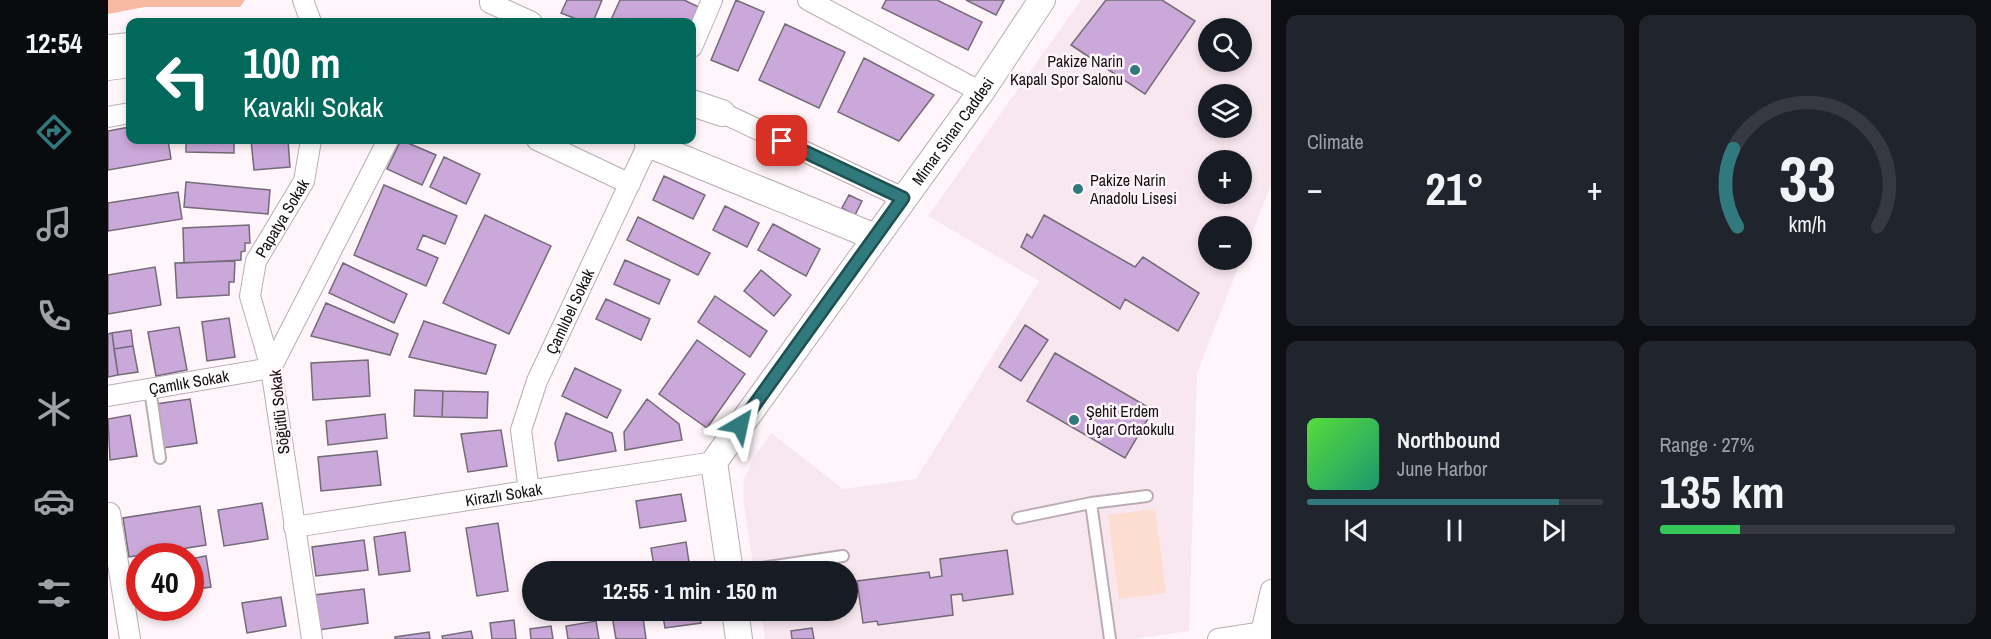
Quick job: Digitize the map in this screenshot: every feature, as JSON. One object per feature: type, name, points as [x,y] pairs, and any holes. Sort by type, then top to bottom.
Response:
[{"type":"street","points":[[303,0],[310,18]]},
{"type":"street","points":[[696,38],[712,0]]},
{"type":"street","points":[[808,0],[981,92]]},
{"type":"street","name":"Mimar Sinan Caddesi","points":[[714,462],[981,92],[1042,0]]},
{"type":"street","points":[[490,1],[524,18]]},
{"type":"street","points":[[108,48],[126,46]]},
{"type":"street","points":[[108,67],[126,65]]},
{"type":"street","points":[[696,99],[903,198]]},
{"type":"street","points":[[696,104],[722,113]]},
{"type":"street","points":[[696,110],[722,113]]},
{"type":"street","points":[[108,117],[126,114]]},
{"type":"street","name":"Papatya Sokak","points":[[271,368],[250,296],[256,261],[304,181],[310,144]]},
{"type":"street","name":"Söğütlü Sokak","points":[[312,639],[271,368],[386,144]]},
{"type":"street","points":[[545,144],[630,184]]},
{"type":"street","name":"Çamlıbel Sokak","points":[[529,491],[521,430],[537,381],[648,144]]},
{"type":"street","points":[[654,144],[875,237]]},
{"type":"street","name":"Çamlık Sokak","points":[[108,396],[271,368]]},
{"type":"street","points":[[714,462],[730,561]]},
{"type":"street","name":"Kirazlı Sokak","points":[[294,527],[714,462]]},
{"type":"street","points":[[110,513],[130,639]]},
{"type":"street","points":[[1218,639],[1266,631],[1271,590]]},
{"type":"street","points":[[737,621],[739,639]]},
{"type":"lane","points":[[150,389],[160,458]]},
{"type":"lane","points":[[1018,518],[1091,503],[1146,496]]},
{"type":"lane","points":[[1091,503],[1110,639]]},
{"type":"lane","points":[[808,561],[843,556]]},
{"type":"shaded area","points":[[108,0],[245,0],[240,7],[144,7],[108,14]]},
{"type":"shaded area","points":[[1081,0],[1271,0],[1271,185],[1252,233],[1252,216],[1198,216],[1198,270],[1237,270],[1197,373],[1189,631],[1133,639],[765,639],[762,621],[858,621],[858,561],[752,561],[743,498],[744,479],[755,456],[771,433],[843,489],[916,479],[1039,281],[928,216]]},
{"type":"shaded area","points":[[1155,509],[1166,593],[1119,599],[1108,515]]},
{"type":"building","points":[[567,0],[602,0],[595,18],[574,18],[561,13]]},
{"type":"building","points":[[620,0],[684,0],[701,8],[696,19],[612,18]]},
{"type":"building","points":[[736,0],[764,12],[738,71],[711,60]]},
{"type":"building","points":[[886,0],[937,0],[982,22],[968,50],[882,8]]},
{"type":"building","points":[[966,0],[1004,0],[996,15]]},
{"type":"building","name":"Pakize Narin Kapalı Spor Salonu","points":[[1106,0],[1162,0],[1195,21],[1145,94],[1071,45]]},
{"type":"building","points":[[785,24],[845,52],[819,108],[759,80]]},
{"type":"building","points":[[864,58],[934,95],[899,141],[838,112]]},
{"type":"building","points":[[126,128],[126,144],[169,144],[171,159],[108,170],[108,131]]},
{"type":"building","points":[[186,144],[234,144],[234,153],[186,152]]},
{"type":"building","points":[[251,144],[288,144],[290,167],[254,170]]},
{"type":"building","points":[[399,144],[410,144],[436,155],[422,185],[387,169]]},
{"type":"building","points":[[444,157],[480,174],[466,204],[430,187]]},
{"type":"building","points":[[664,176],[705,195],[693,219],[653,200]]},
{"type":"building","points":[[186,182],[270,190],[268,214],[184,207]]},
{"type":"building","points":[[384,185],[457,216],[445,244],[423,235],[417,249],[438,258],[426,286],[354,255]]},
{"type":"building","points":[[178,192],[182,219],[108,231],[108,203]]},
{"type":"building","points":[[849,195],[862,201],[855,215],[842,208]]},
{"type":"building","points":[[725,206],[759,223],[747,247],[713,230]]},
{"type":"building","points":[[485,215],[551,246],[509,334],[443,303]]},
{"type":"building","points":[[1044,215],[1135,267],[1143,257],[1199,293],[1178,331],[1125,299],[1120,309],[1021,247],[1027,234],[1032,238]]},
{"type":"building","points":[[638,217],[710,253],[698,275],[627,240]]},
{"type":"building","points":[[773,224],[820,249],[806,276],[758,250]]},
{"type":"building","points":[[249,225],[250,243],[245,243],[245,251],[241,252],[241,260],[184,263],[183,228]]},
{"type":"building","points":[[625,260],[670,280],[659,304],[614,284]]},
{"type":"building","points":[[235,261],[234,282],[229,282],[229,295],[177,298],[175,263]]},
{"type":"building","points":[[343,263],[407,294],[394,323],[329,293]]},
{"type":"building","points":[[155,267],[161,305],[108,314],[108,275]]},
{"type":"building","points":[[761,270],[791,295],[774,316],[744,291]]},
{"type":"building","points":[[715,296],[767,331],[750,357],[698,322]]},
{"type":"building","points":[[606,299],[650,319],[641,340],[596,319]]},
{"type":"building","points":[[326,303],[398,334],[390,355],[311,336]]},
{"type":"building","points":[[229,318],[235,357],[207,361],[202,322]]},
{"type":"building","points":[[424,321],[496,345],[486,374],[409,357]]},
{"type":"building","points":[[1025,325],[1048,340],[1021,381],[999,367]]},
{"type":"building","points":[[179,327],[187,370],[156,376],[148,332]]},
{"type":"building","points":[[131,330],[133,346],[114,349],[112,333]]},
{"type":"building","points":[[112,333],[118,375],[108,377],[108,334]]},
{"type":"building","points":[[697,340],[745,374],[707,428],[659,394]]},
{"type":"building","points":[[133,346],[138,372],[118,375],[114,349]]},
{"type":"building","points":[[1055,353],[1153,410],[1125,458],[1027,401]]},
{"type":"building","points":[[368,360],[370,396],[313,400],[311,363]]},
{"type":"building","points":[[575,368],[621,390],[607,418],[562,396]]},
{"type":"building","points":[[415,390],[443,391],[442,417],[414,416]]},
{"type":"building","points":[[443,391],[488,392],[487,418],[442,417]]},
{"type":"building","points":[[190,399],[197,443],[163,448],[156,404]]},
{"type":"building","points":[[647,399],[679,424],[682,440],[625,450],[624,432]]},
{"type":"building","points":[[566,413],[612,433],[616,451],[558,461],[555,443]]},
{"type":"building","points":[[385,414],[387,438],[328,445],[326,421]]},
{"type":"building","points":[[130,415],[137,456],[110,460],[108,419]]},
{"type":"building","points":[[501,430],[507,466],[468,472],[461,434]]},
{"type":"building","points":[[377,451],[381,485],[321,491],[318,457]]},
{"type":"building","points":[[681,494],[686,521],[640,528],[636,501]]},
{"type":"building","points":[[262,503],[268,539],[224,546],[218,510]]},
{"type":"building","points":[[200,506],[206,545],[204,543],[127,543],[123,518]]},
{"type":"building","points":[[498,523],[508,591],[477,596],[466,528]]},
{"type":"building","points":[[405,532],[410,571],[379,575],[374,537]]},
{"type":"building","points":[[364,540],[368,570],[316,576],[312,547]]},
{"type":"building","points":[[686,542],[689,561],[653,561],[651,548]]},
{"type":"building","points":[[1007,550],[1013,594],[963,601],[962,594],[951,595],[953,615],[878,625],[877,621],[863,623],[858,581],[929,572],[930,578],[942,576],[940,559]]},
{"type":"building","points":[[204,556],[206,556],[211,587],[204,588]]},
{"type":"building","points":[[364,589],[368,623],[318,630],[314,595]]},
{"type":"building","points":[[281,597],[286,626],[247,633],[242,603]]},
{"type":"building","points":[[514,620],[516,639],[492,639],[490,623]]},
{"type":"building","points":[[596,621],[599,639],[568,639],[566,626]]},
{"type":"building","points":[[613,621],[644,621],[646,639],[616,639]]},
{"type":"building","points":[[664,621],[701,621],[701,623],[665,628]]},
{"type":"building","points":[[551,626],[553,639],[531,639],[530,629]]},
{"type":"building","points":[[812,628],[814,639],[792,639],[791,631]]},
{"type":"building","points":[[471,631],[473,639],[443,639],[442,636]]},
{"type":"building","points":[[429,632],[430,639],[395,639],[395,637]]},
{"type":"place","name":"Pakize Narin Kapalı Spor Salonu","points":[[1135,70]]},
{"type":"place","name":"Pakize Narin Anadolu Lisesi","points":[[1078,189]]},
{"type":"place","name":"Şehit Erdem Uçar Ortaokulu","points":[[1074,420]]},
{"type":"route","points":[[740,425],[903,198],[782,141]]}]
